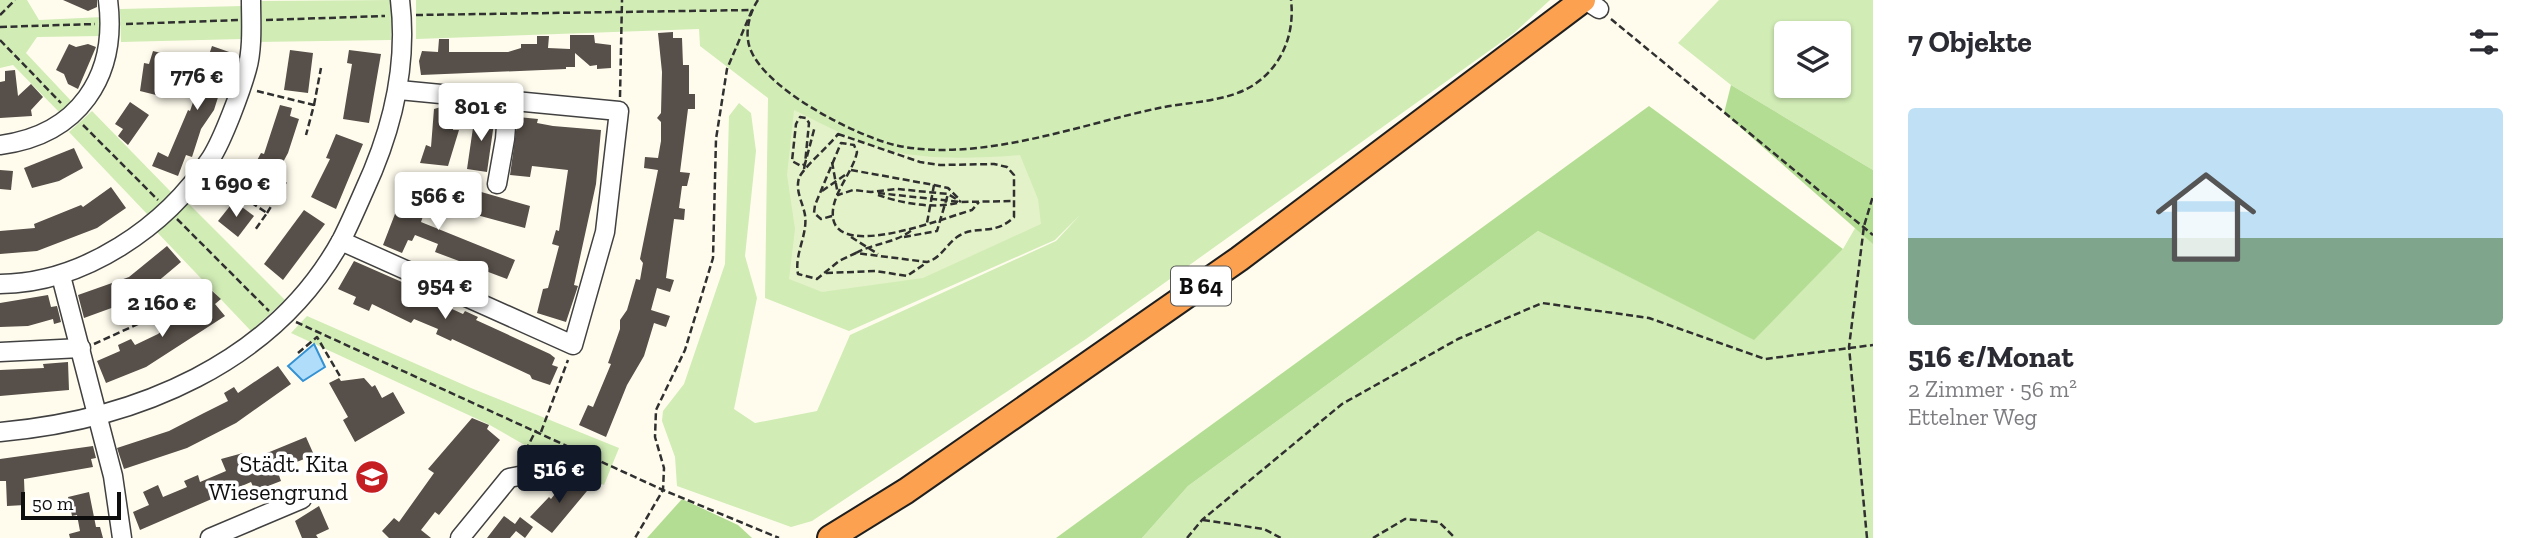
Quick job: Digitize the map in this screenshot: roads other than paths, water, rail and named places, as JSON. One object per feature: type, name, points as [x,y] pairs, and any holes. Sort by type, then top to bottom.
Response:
[{"type":"highway","name":"B 64","points":[[831,538],[906,491],[1239,259],[1562,18],[1589,3]]},
{"type":"street","points":[[0,145],[24,142],[53,130],[72,114],[100,80],[111,24],[108,0]]},
{"type":"street","points":[[0,284],[61,276],[128,242],[168,211],[212,156],[248,67],[251,0]]},
{"type":"street","points":[[0,432],[99,416],[174,391],[236,357],[281,319],[341,240],[378,162],[399,90],[401,8]]},
{"type":"street","points":[[341,240],[573,345],[605,232],[619,111],[399,90]]},
{"type":"street","points":[[496,184],[505,139],[508,100]]},
{"type":"street","points":[[61,276],[114,476],[122,538]]},
{"type":"street","points":[[0,352],[81,348]]},
{"type":"street","points":[[460,538],[509,478],[524,475]]},
{"type":"street","points":[[210,538],[302,499]]},
{"type":"water","points":[[314,344],[325,367],[303,381],[288,366]]},
{"type":"place","name":"Städt. Kita Wiesengrund","points":[[372,477]]}]
